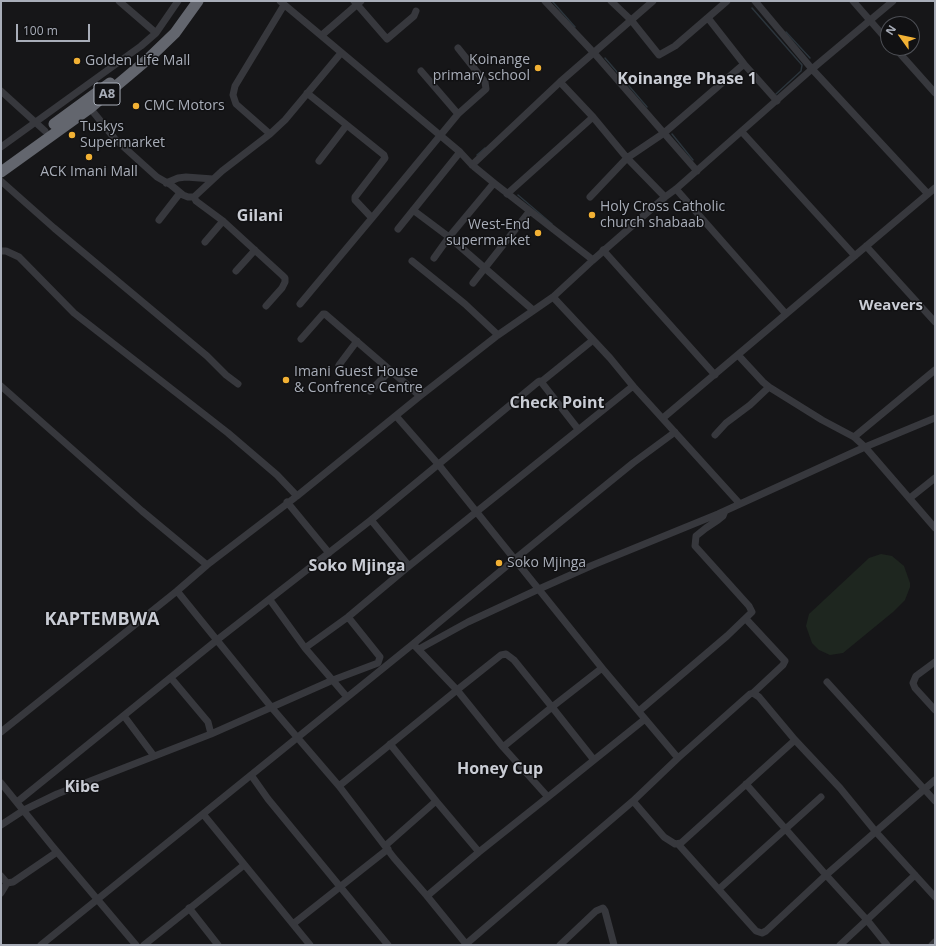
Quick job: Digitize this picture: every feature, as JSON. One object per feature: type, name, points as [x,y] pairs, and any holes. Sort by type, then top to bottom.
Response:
[{"type":"highway","name":"A8","points":[[1,164],[119,76],[159,42],[176,22],[190,1]]},
{"type":"highway","name":"A8","points":[[1,172],[90,108],[165,44],[185,21],[198,1]]},
{"type":"street","points":[[119,1],[156,33]]},
{"type":"street","points":[[1,147],[130,55],[151,38],[178,1]]},
{"type":"street","points":[[546,1],[594,53],[697,171]]},
{"type":"street","points":[[611,1],[630,20],[659,55],[675,46],[726,1]]},
{"type":"street","points":[[472,165],[560,82],[653,1]]},
{"type":"street","points":[[755,1],[812,69],[928,194]]},
{"type":"street","points":[[853,1],[880,32]]},
{"type":"street","points":[[1,732],[177,591],[207,565],[287,502],[297,496],[420,396],[498,335],[554,297],[603,250],[664,197],[697,171],[812,69],[893,1]]},
{"type":"street","points":[[322,35],[357,2],[387,39],[414,16],[416,11]]},
{"type":"street","points":[[270,134],[236,104],[233,95],[236,86],[282,3],[460,152],[472,165],[529,212],[592,260]]},
{"type":"street","points":[[708,18],[744,64],[777,101]]},
{"type":"street","points":[[300,304],[458,114],[487,87],[485,82],[458,48]]},
{"type":"street","points":[[90,108],[115,139],[157,177],[186,197],[194,197],[213,179],[270,134],[285,120],[341,53]]},
{"type":"street","points":[[901,56],[935,93]]},
{"type":"street","points":[[590,197],[627,158],[664,133],[744,64]]},
{"type":"street","points":[[421,71],[458,114]]},
{"type":"street","points":[[560,82],[593,117],[627,158],[664,197]]},
{"type":"street","points":[[1,91],[45,131]]},
{"type":"street","points":[[307,93],[346,126],[384,155],[385,158],[355,197],[355,200],[372,218]]},
{"type":"street","points":[[507,194],[593,117]]},
{"type":"street","points":[[319,161],[346,126]]},
{"type":"street","points":[[742,132],[855,256]]},
{"type":"street","points":[[398,229],[460,152]]},
{"type":"street","points":[[166,183],[178,178],[186,177],[213,179]]},
{"type":"street","points":[[1,181],[54,228],[207,356],[226,375],[238,384]]},
{"type":"street","points":[[434,258],[449,237],[494,183]]},
{"type":"street","points":[[663,418],[935,188]]},
{"type":"street","points":[[676,189],[786,314]]},
{"type":"street","points":[[159,220],[180,193]]},
{"type":"street","points":[[194,197],[196,201],[223,221],[285,278],[282,288],[266,306]]},
{"type":"street","points":[[413,210],[449,237],[533,310]]},
{"type":"street","points":[[472,283],[529,212]]},
{"type":"street","points":[[205,242],[223,221]]},
{"type":"street","points":[[866,246],[935,322]]},
{"type":"street","points":[[236,271],[255,250]]},
{"type":"street","points":[[603,250],[715,375]]},
{"type":"street","points":[[1,251],[6,251],[19,257],[74,313],[228,433],[277,475],[297,496]]},
{"type":"street","points":[[412,261],[465,304],[498,335]]},
{"type":"street","points":[[554,297],[740,504]]},
{"type":"street","points":[[301,339],[323,314],[325,314],[420,396]]},
{"type":"street","points":[[17,802],[218,640],[371,520],[538,382],[541,382],[593,340]]},
{"type":"street","points":[[339,364],[357,341]]},
{"type":"street","points":[[738,355],[769,387],[854,438],[865,447],[935,528]]},
{"type":"street","points":[[854,438],[935,370]]},
{"type":"street","points":[[370,391],[390,371]]},
{"type":"street","points":[[541,382],[578,429]]},
{"type":"street","points":[[1,386],[142,512],[207,565]]},
{"type":"street","points":[[306,648],[348,617],[578,429],[633,386]]},
{"type":"street","points":[[715,435],[726,423],[750,405],[769,387]]},
{"type":"street","points":[[396,416],[438,464],[602,668],[678,758]]},
{"type":"street","points":[[416,647],[539,589],[725,511],[865,447],[935,418]]},
{"type":"street","points":[[41,945],[347,697],[416,647],[515,558],[649,450],[675,432]]},
{"type":"street","points":[[910,498],[935,478]]},
{"type":"street","points":[[287,502],[329,553]]},
{"type":"street","points":[[639,711],[746,619],[752,612],[749,606],[695,546],[696,536],[723,516],[725,511]]},
{"type":"street","points":[[371,520],[409,566]]},
{"type":"street","points":[[177,591],[272,708],[339,786],[386,848],[427,896],[465,945],[633,801],[678,758],[784,665],[785,661],[746,619]]},
{"type":"street","points":[[270,600],[306,648],[347,697]]},
{"type":"street","points":[[1,825],[24,810],[57,794],[211,734],[333,680],[378,663],[380,657],[348,617]]},
{"type":"street","points":[[416,647],[457,690],[503,747],[548,797]]},
{"type":"street","points":[[339,786],[497,658],[506,654],[514,660],[594,760]]},
{"type":"street","points":[[935,662],[916,676],[913,684],[935,710]]},
{"type":"street","points":[[503,747],[602,668]]},
{"type":"street","points":[[171,678],[208,722],[211,734]]},
{"type":"street","points":[[827,682],[935,802]]},
{"type":"street","points":[[753,693],[759,697],[795,740],[840,788],[876,832],[935,897]]},
{"type":"street","points":[[124,716],[154,756]]},
{"type":"street","points":[[427,896],[479,852],[645,719]]},
{"type":"street","points":[[678,844],[795,740]]},
{"type":"street","points":[[390,744],[479,852]]},
{"type":"street","points":[[251,775],[268,799],[388,945]]},
{"type":"street","points":[[633,801],[664,837],[673,843],[678,844],[756,931],[762,933],[935,780]]},
{"type":"street","points":[[1,783],[136,945]]},
{"type":"street","points":[[746,784],[785,830],[867,920],[887,945]]},
{"type":"street","points":[[719,889],[821,797]]},
{"type":"street","points":[[293,924],[386,848],[436,801]]},
{"type":"street","points":[[203,814],[310,945]]},
{"type":"street","points":[[1,893],[7,883],[13,882],[57,852]]},
{"type":"street","points":[[144,945],[244,865]]},
{"type":"street","points":[[840,945],[915,875]]},
{"type":"street","points":[[1,876],[7,883]]},
{"type":"street","points":[[189,908],[218,945]]},
{"type":"street","points":[[560,945],[596,911],[603,908],[614,945]]},
{"type":"street","points":[[932,945],[935,942]]},
{"type":"shaded area","points":[[881,554],[892,556],[904,566],[910,583],[905,600],[893,612],[843,653],[830,655],[819,650],[812,643],[806,626],[809,614],[869,558]]},
{"type":"waterway","points":[[552,1],[575,27]]},
{"type":"waterway","points":[[752,8],[802,65],[801,71],[776,94]]},
{"type":"waterway","points":[[786,32],[810,58]]},
{"type":"waterway","points":[[605,58],[647,107]]},
{"type":"waterway","points":[[672,134],[693,160]]},
{"type":"waterway","points":[[477,155],[485,148]]},
{"type":"waterway","points":[[518,195],[552,224]]},
{"type":"place","name":"Golden Life Mall","points":[[77,61]]},
{"type":"place","name":"Koinange primary school","points":[[538,68]]},
{"type":"place","name":"CMC Motors","points":[[136,106]]},
{"type":"place","name":"Tuskys Supermarket","points":[[72,135]]},
{"type":"place","name":"ACK Imani Mall","points":[[89,157]]},
{"type":"place","name":"Holy Cross Catholic church shabaab","points":[[592,215]]},
{"type":"place","name":"West-End supermarket","points":[[538,233]]},
{"type":"place","name":"Imani Guest House & Confrence Centre","points":[[286,380]]},
{"type":"place","name":"Soko Mjinga","points":[[499,563]]},
{"type":"district","name":"Koinange Phase 1","points":[[687,79]]},
{"type":"district","name":"Gilani","points":[[260,216]]},
{"type":"district","name":"Weavers","points":[[891,306]]},
{"type":"district","name":"Check Point","points":[[557,403]]},
{"type":"district","name":"Soko Mjinga","points":[[357,566]]},
{"type":"district","name":"KAPTEMBWA","points":[[102,620]]},
{"type":"district","name":"Honey Cup","points":[[500,769]]},
{"type":"district","name":"Kibe","points":[[82,787]]}]
